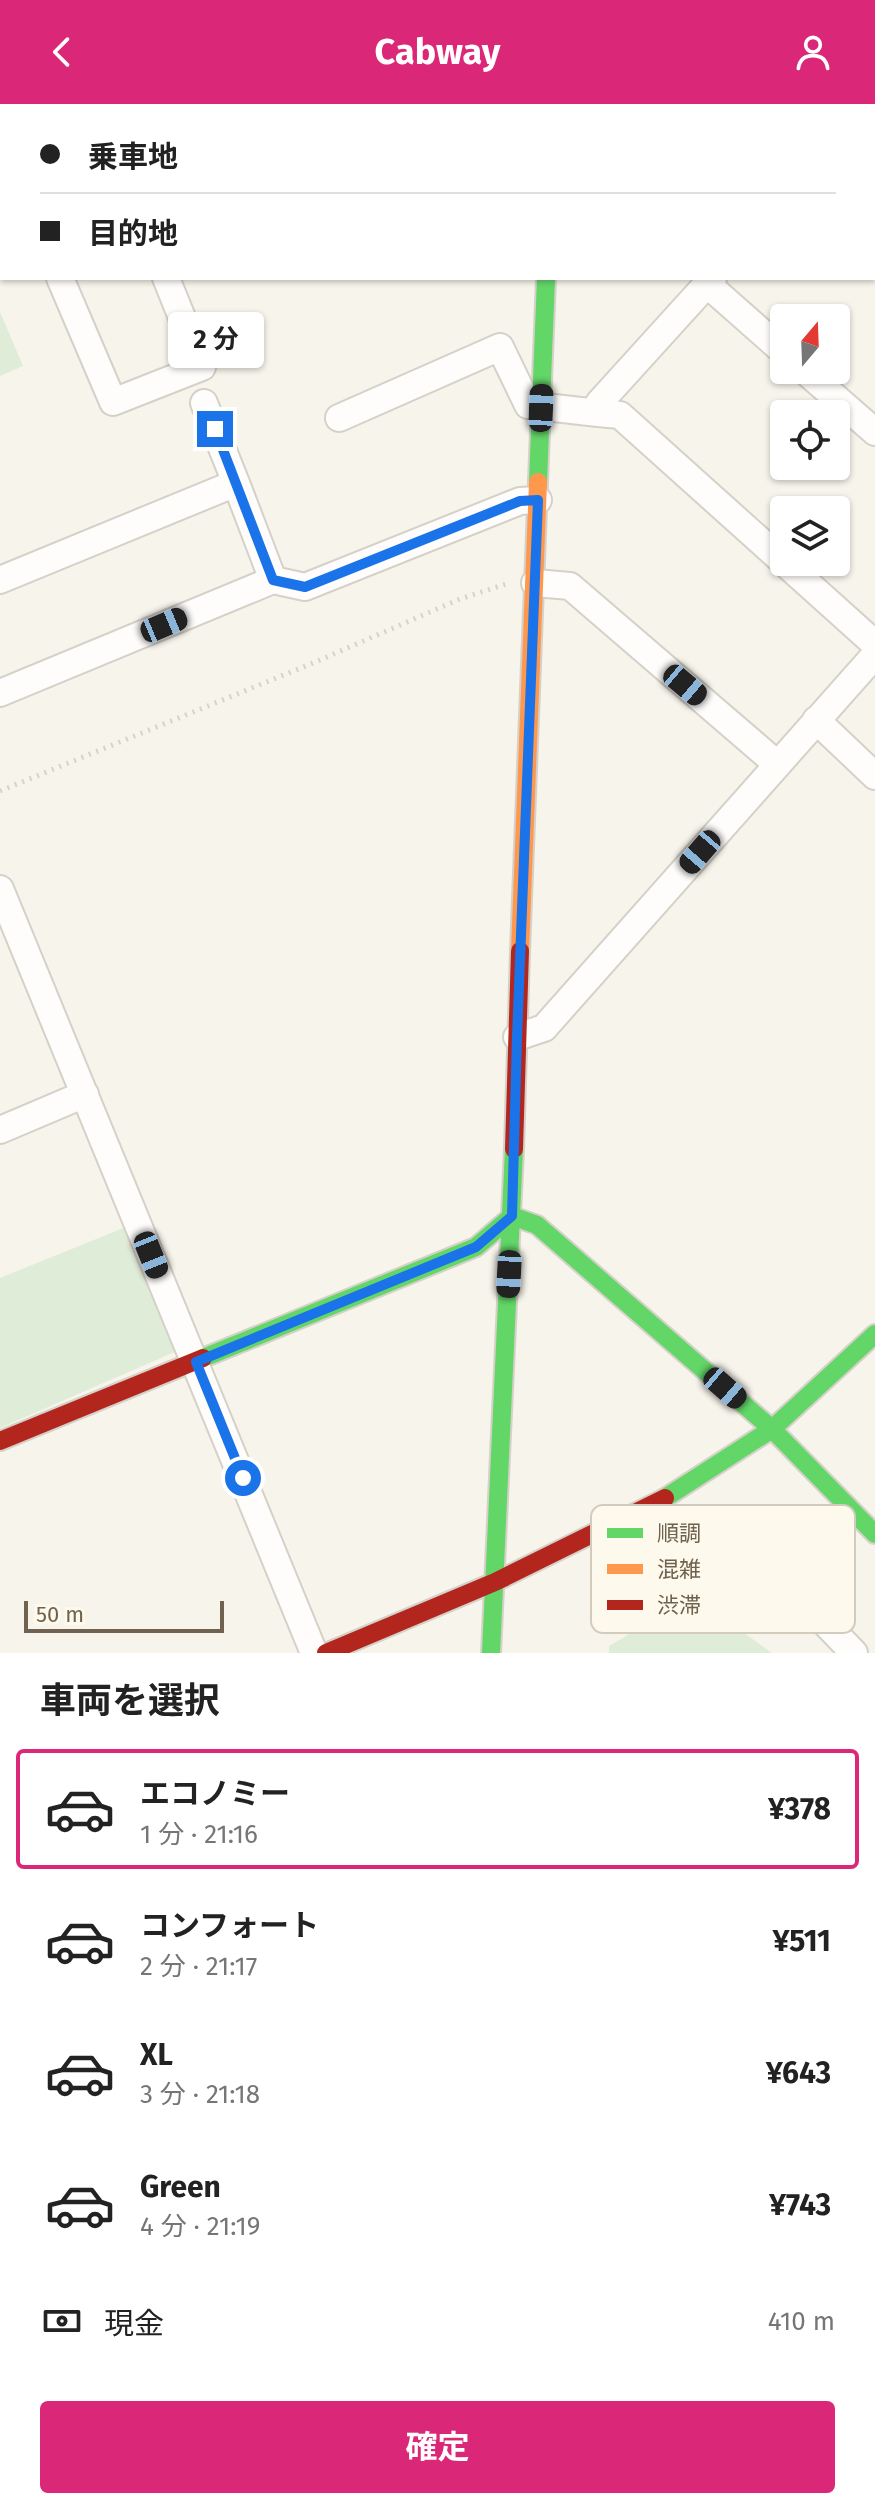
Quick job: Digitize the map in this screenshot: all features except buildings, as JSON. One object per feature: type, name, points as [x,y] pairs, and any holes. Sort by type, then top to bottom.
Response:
[{"type":"street","points":[[61,280],[113,402],[202,367],[167,280]]},
{"type":"street","points":[[491,1653],[512,1216],[546,280]]},
{"type":"street","points":[[598,413],[599,403],[710,281],[770,339]]},
{"type":"street","points":[[339,418],[500,347],[528,405],[620,415],[875,644]]},
{"type":"street","points":[[820,384],[875,432]]},
{"type":"street","points":[[204,403],[273,580]]},
{"type":"street","points":[[0,580],[236,483]]},
{"type":"street","points":[[0,693],[273,580],[305,587],[520,501],[538,500]]},
{"type":"street","points":[[535,578],[570,586],[777,764]]},
{"type":"street","points":[[517,1037],[544,1028],[875,655]]},
{"type":"street","points":[[816,720],[875,776]]},
{"type":"street","points":[[0,889],[314,1653]]},
{"type":"street","points":[[0,1130],[85,1094]]},
{"type":"street","points":[[0,1441],[476,1247],[512,1216]]},
{"type":"street","points":[[512,1216],[537,1225],[772,1429],[847,1505]]},
{"type":"street","points":[[654,1505],[772,1429],[875,1334]]},
{"type":"street","points":[[855,1514],[875,1534]]},
{"type":"street","points":[[326,1653],[495,1582],[591,1536]]},
{"type":"street","points":[[835,1633],[854,1653]]},
{"type":"path","points":[[0,791],[313,663],[460,599],[535,578]]},
{"type":"green space","points":[[0,312],[23,366],[0,376]]},
{"type":"green space","points":[[126,1227],[177,1351],[0,1428],[0,1278]]},
{"type":"green space","points":[[631,1633],[744,1633],[772,1653],[609,1653],[609,1646]]},
{"type":"traffic: fast","points":[[538,482],[546,280]]},
{"type":"traffic: fast","points":[[491,1653],[514,1149]]},
{"type":"traffic: fast","points":[[203,1358],[476,1247],[512,1216],[537,1225],[772,1429],[847,1505]]},
{"type":"traffic: fast","points":[[665,1498],[772,1429],[875,1334]]},
{"type":"traffic: fast","points":[[855,1514],[875,1534]]},
{"type":"traffic: slow","points":[[520,951],[538,482]]},
{"type":"traffic: jam","points":[[514,1149],[520,951]]},
{"type":"traffic: jam","points":[[0,1441],[203,1358]]},
{"type":"traffic: jam","points":[[651,1505],[665,1498]]},
{"type":"traffic: jam","points":[[326,1653],[495,1582],[591,1535]]},
{"type":"route","points":[[215,429],[273,580],[305,587],[520,501],[538,500],[512,1216],[476,1247],[196,1362],[243,1478]]}]
